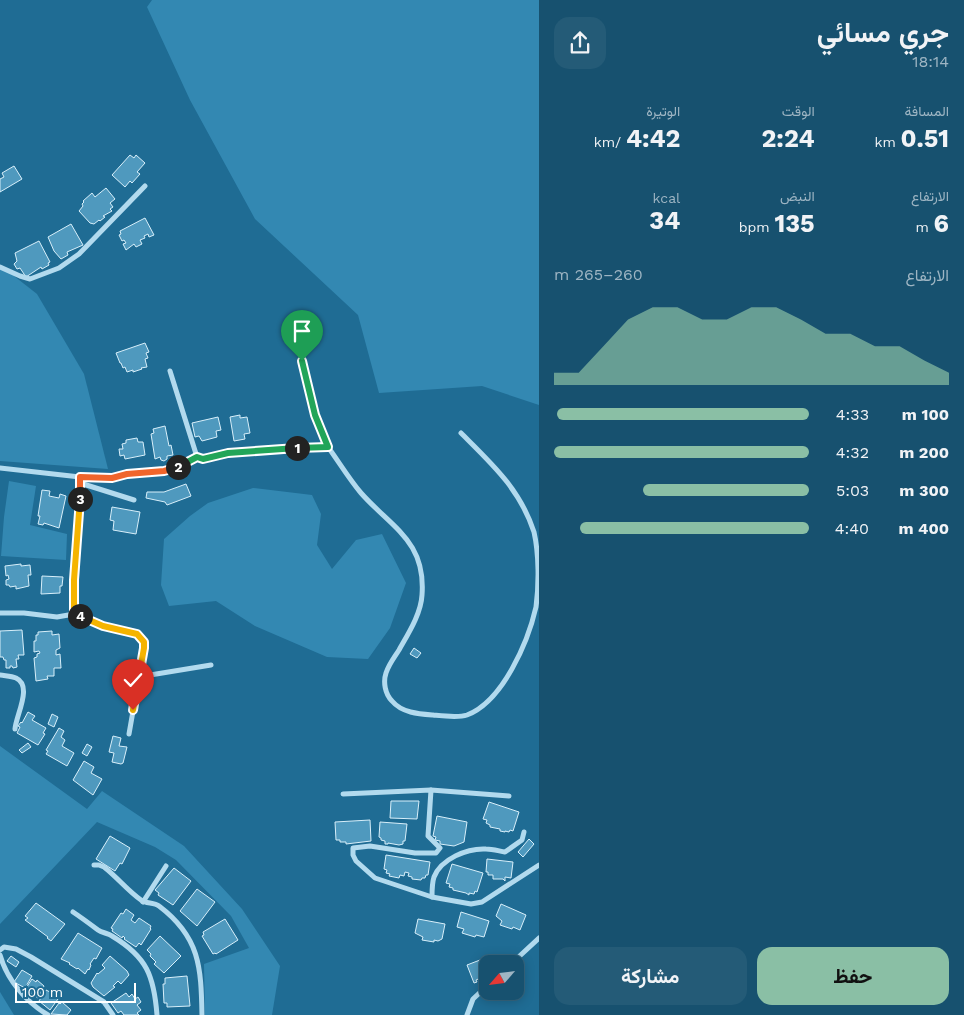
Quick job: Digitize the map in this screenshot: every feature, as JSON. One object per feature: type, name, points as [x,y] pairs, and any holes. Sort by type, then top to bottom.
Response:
[{"type":"street","points":[[0,267],[30,279],[59,268],[79,254],[145,186]]},
{"type":"street","points":[[301,348],[310,398],[328,447],[360,492],[404,534],[419,562],[422,598],[418,613],[385,674],[385,687],[390,700],[401,709],[409,712],[434,715],[466,715],[492,698],[506,678],[530,626],[536,606],[538,581],[537,547],[534,532],[520,498],[504,476],[461,433]]},
{"type":"street","points":[[170,372],[197,457]]},
{"type":"street","points":[[80,480],[164,471],[197,457],[203,459],[246,451],[328,447]]},
{"type":"street","points":[[0,468],[80,480],[134,500]]},
{"type":"street","points":[[74,614],[74,580],[80,480]]},
{"type":"street","points":[[0,613],[24,613],[57,618],[74,614],[103,626],[141,636],[144,648],[128,734]]},
{"type":"street","points":[[138,677],[211,665]]},
{"type":"street","points":[[0,675],[15,677],[23,684],[24,692],[15,721],[15,729]]},
{"type":"street","points":[[431,790],[428,836],[440,848],[436,853],[415,853],[370,846],[357,846],[353,848],[352,851],[356,861],[375,878],[432,897],[471,904],[482,902],[539,865]]},
{"type":"street","points":[[343,794],[431,790],[509,796]]},
{"type":"street","points":[[432,897],[433,879],[438,869],[445,862],[472,850],[486,849],[505,852],[522,840],[524,832]]},
{"type":"street","points":[[94,865],[104,867],[143,902],[157,904],[175,920],[192,942],[202,978],[202,1015]]},
{"type":"street","points":[[143,902],[166,866]]},
{"type":"street","points":[[73,912],[136,953],[146,966],[151,978],[156,1015]]},
{"type":"street","points":[[521,955],[539,938]]},
{"type":"street","points":[[0,950],[4,947],[16,949],[31,957],[104,1002],[113,1015]]},
{"type":"street","points":[[0,955],[13,983],[36,1008],[48,1015]]},
{"type":"street","points":[[468,1015],[473,999],[479,994]]},
{"type":"shaded area","points":[[152,0],[539,0],[539,405],[482,386],[379,393],[358,315],[255,219],[190,100],[147,7]]},
{"type":"shaded area","points":[[0,265],[37,294],[84,374],[108,469],[0,461]]},
{"type":"shaded area","points":[[9,481],[36,486],[30,525],[67,534],[66,560],[1,556]]},
{"type":"shaded area","points":[[253,488],[312,495],[321,514],[317,545],[332,569],[356,540],[382,534],[406,583],[390,628],[368,659],[327,657],[255,626],[216,601],[169,606],[161,585],[164,539],[208,503]]},
{"type":"shaded area","points":[[0,746],[87,809],[102,791],[184,846],[242,909],[280,966],[272,1015],[205,1015],[204,964],[249,948],[231,916],[176,860],[155,847],[97,822],[0,924]]},
{"type":"shaded area","points":[[0,992],[14,1015],[0,1015]]},
{"type":"building","points":[[130,155],[134,158],[136,155],[145,163],[137,172],[140,174],[132,183],[130,181],[125,187],[112,175]]},
{"type":"building","points":[[14,166],[22,179],[0,192],[0,179],[4,177],[2,173]]},
{"type":"building","points":[[106,188],[115,199],[110,203],[113,207],[110,209],[112,211],[103,216],[105,217],[100,221],[94,224],[90,223],[79,211],[83,206],[83,201],[92,193],[95,197]]},
{"type":"building","points":[[145,218],[154,235],[149,237],[148,234],[144,236],[145,238],[140,240],[142,244],[136,247],[134,244],[126,250],[123,244],[126,243],[124,240],[122,241],[119,235],[121,234],[120,231]]},
{"type":"building","points":[[71,224],[83,245],[67,252],[68,255],[61,259],[54,251],[48,237]]},
{"type":"building","points":[[39,241],[50,262],[48,263],[49,265],[42,269],[41,267],[26,277],[20,268],[17,269],[14,264],[17,261],[15,253]]},
{"type":"building","points":[[145,343],[149,352],[146,353],[148,358],[145,359],[147,367],[127,372],[120,363],[116,353]]},
{"type":"building","points":[[240,415],[240,418],[247,417],[250,433],[244,434],[245,439],[234,441],[230,417]]},
{"type":"building","points":[[218,417],[221,430],[216,431],[217,437],[202,441],[199,436],[195,437],[192,423]]},
{"type":"building","points":[[165,426],[173,455],[167,456],[167,459],[164,461],[160,457],[155,459],[151,434],[154,433],[153,429]]},
{"type":"building","points":[[137,438],[138,442],[143,442],[145,455],[125,459],[124,455],[120,456],[119,449],[123,449],[122,444],[126,443],[126,440]]},
{"type":"building","points":[[186,484],[191,496],[167,505],[165,502],[146,498],[147,492],[164,492]]},
{"type":"building","points":[[42,490],[50,491],[49,496],[59,498],[60,494],[66,496],[59,528],[44,523],[43,525],[38,524]]},
{"type":"building","points":[[112,507],[140,512],[136,534],[113,530],[114,521],[110,520]]},
{"type":"building","points":[[21,564],[21,566],[30,565],[31,575],[28,575],[29,586],[16,589],[16,586],[10,587],[6,585],[6,580],[9,579],[8,575],[6,576],[5,566]]},
{"type":"building","points":[[42,576],[63,577],[60,593],[41,594]]},
{"type":"building","points":[[22,630],[24,655],[18,655],[19,659],[16,659],[17,667],[13,668],[10,666],[10,668],[6,668],[6,660],[0,657],[0,631]]},
{"type":"building","points":[[52,631],[52,635],[59,634],[60,648],[56,650],[56,655],[60,654],[61,668],[54,668],[54,676],[47,676],[48,679],[36,681],[34,658],[40,653],[39,651],[34,652],[34,641],[36,641],[38,632]]},
{"type":"building","points":[[414,648],[421,653],[417,658],[410,654]]},
{"type":"building","points":[[28,712],[35,716],[32,720],[46,728],[43,733],[45,734],[38,745],[17,733],[20,727],[18,726],[22,723]]},
{"type":"building","points":[[52,714],[58,717],[54,727],[48,724]]},
{"type":"building","points":[[59,728],[64,731],[61,737],[65,740],[62,746],[74,753],[67,766],[46,754],[48,751],[46,750]]},
{"type":"building","points":[[113,736],[121,738],[119,746],[127,747],[123,763],[121,764],[112,762],[114,753],[109,752]]},
{"type":"building","points":[[28,743],[31,747],[22,753],[19,750]]},
{"type":"building","points":[[87,744],[92,747],[87,756],[82,753]]},
{"type":"building","points":[[84,761],[94,767],[91,773],[102,779],[93,795],[73,780]]},
{"type":"building","points":[[391,801],[419,801],[417,819],[390,818]]},
{"type":"building","points":[[489,802],[519,812],[513,831],[500,831],[500,829],[490,827],[486,823],[487,820],[483,819]]},
{"type":"building","points":[[437,816],[467,822],[464,842],[454,846],[440,844],[440,841],[435,840],[436,837],[433,836]]},
{"type":"building","points":[[370,820],[371,841],[346,844],[346,842],[336,840],[335,822]]},
{"type":"building","points":[[380,822],[407,824],[403,844],[385,844],[385,841],[379,837]]},
{"type":"building","points":[[110,836],[130,848],[122,864],[120,863],[115,871],[96,859]]},
{"type":"building","points":[[529,839],[534,844],[523,857],[518,852]]},
{"type":"building","points":[[386,855],[430,862],[428,875],[421,880],[412,879],[412,877],[408,876],[409,873],[405,872],[404,876],[400,875],[399,878],[389,876],[390,874],[386,873],[387,870],[384,869]]},
{"type":"building","points":[[487,859],[513,862],[511,878],[505,877],[505,881],[503,879],[493,879],[493,875],[488,875],[488,872],[486,872]]},
{"type":"building","points":[[452,864],[483,873],[477,892],[475,891],[474,894],[469,893],[469,895],[449,887],[450,884],[446,883]]},
{"type":"building","points":[[174,868],[191,881],[173,905],[158,895],[159,893],[155,890]]},
{"type":"building","points":[[197,889],[215,902],[197,926],[180,911]]},
{"type":"building","points":[[36,903],[65,924],[51,941],[25,920],[28,918],[25,916]]},
{"type":"building","points":[[501,904],[526,915],[520,930],[500,925],[502,921],[496,916]]},
{"type":"building","points":[[126,909],[134,915],[131,920],[135,923],[139,918],[151,926],[141,945],[139,943],[136,947],[124,939],[123,936],[122,938],[112,931],[113,929],[111,928]]},
{"type":"building","points":[[461,912],[489,921],[484,937],[476,935],[475,937],[462,933],[464,929],[457,927]]},
{"type":"building","points":[[225,919],[238,940],[213,954],[202,936],[204,935],[203,932]]},
{"type":"building","points":[[418,919],[445,924],[442,939],[434,940],[434,942],[422,940],[423,937],[415,933]]},
{"type":"building","points":[[78,933],[102,948],[85,974],[61,959]]},
{"type":"building","points":[[160,936],[181,956],[164,973],[154,964],[156,962],[147,950]]},
{"type":"building","points":[[11,956],[19,962],[16,967],[7,961]]},
{"type":"building","points":[[110,956],[129,975],[121,984],[118,981],[113,986],[115,987],[104,996],[91,983],[97,973],[105,968],[102,965]]},
{"type":"building","points":[[479,960],[479,979],[476,980],[477,982],[474,983],[467,965]]},
{"type":"building","points":[[22,970],[32,976],[25,988],[14,982]]},
{"type":"building","points":[[187,976],[190,1006],[167,1007],[167,1003],[164,1003],[163,984],[165,984],[165,978]]},
{"type":"building","points":[[32,979],[36,982],[37,980],[44,986],[38,998],[26,988]]},
{"type":"building","points":[[46,990],[56,995],[55,997],[58,999],[50,1010],[39,1001]]},
{"type":"building","points":[[126,993],[129,997],[132,994],[135,999],[138,997],[141,1002],[137,1005],[141,1010],[137,1013],[139,1015],[124,1015],[121,1011],[118,1013],[111,1003]]},
{"type":"building","points":[[62,1002],[71,1010],[67,1015],[51,1014],[59,1003]]},
{"type":"route","points":[[133,710],[144,648],[141,636],[128,631],[103,626],[74,614],[75,548],[81,488],[80,477],[112,478],[127,474],[154,473],[174,469],[197,457],[203,459],[228,453],[328,447],[315,415],[302,361]]}]
